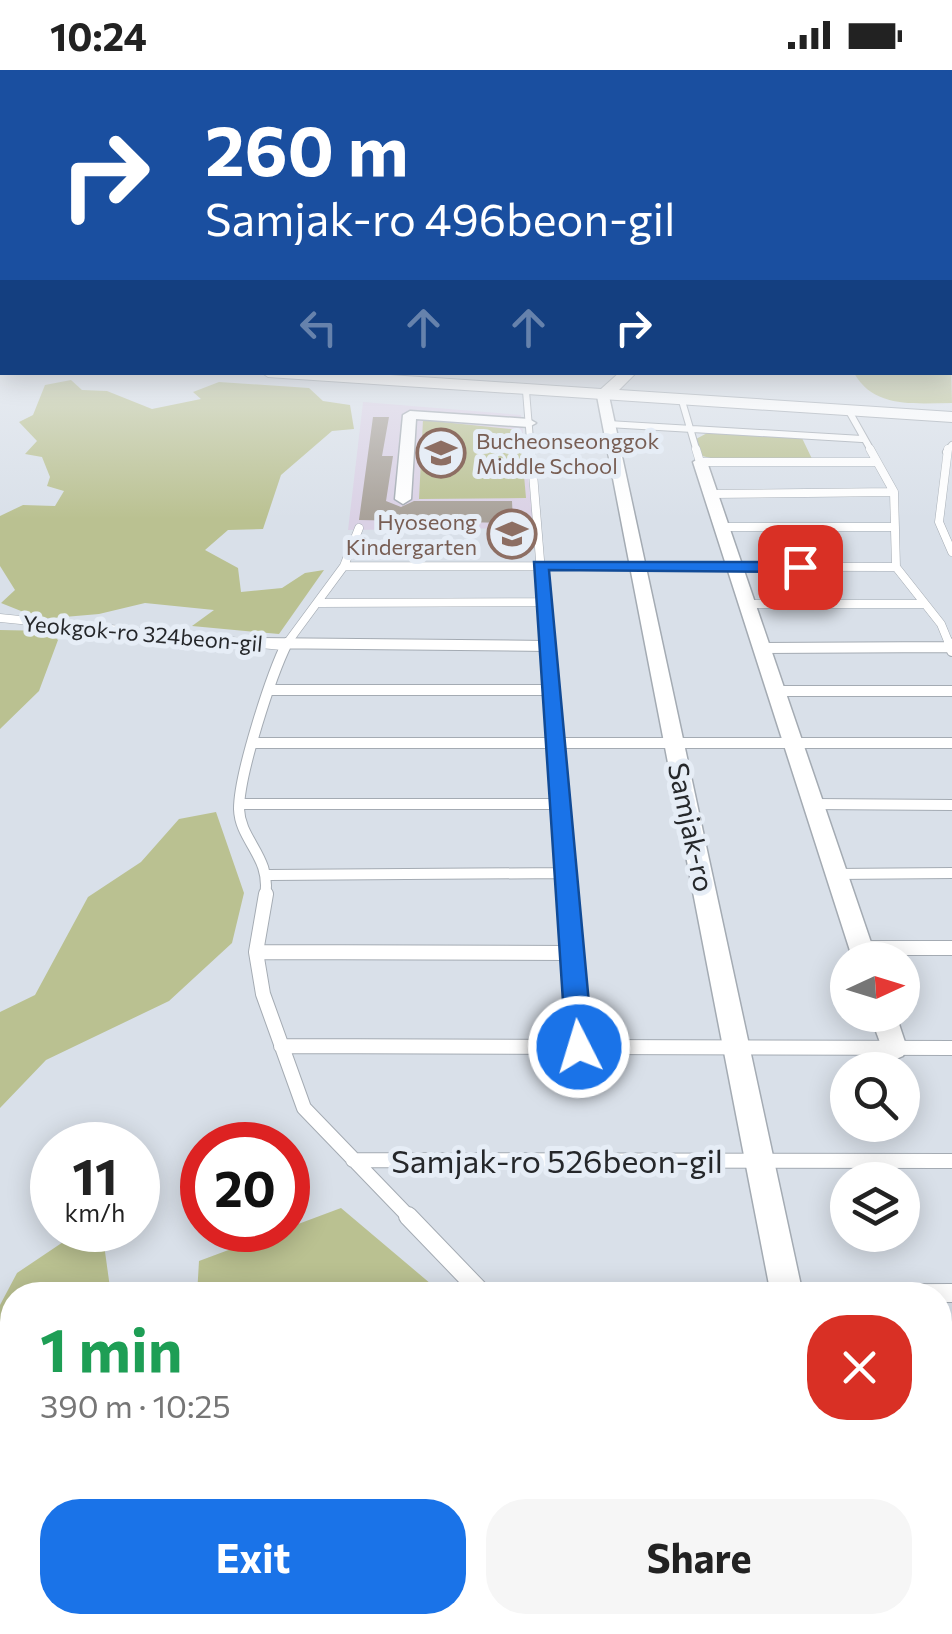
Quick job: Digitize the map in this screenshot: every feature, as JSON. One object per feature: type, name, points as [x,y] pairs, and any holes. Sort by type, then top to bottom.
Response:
[{"type":"street","points":[[309,375],[952,417]]},
{"type":"street","points":[[602,396],[626,375]]},
{"type":"street","name":"Samjak-ro","points":[[602,396],[785,1282]]},
{"type":"street","points":[[403,499],[410,416],[529,423]]},
{"type":"street","points":[[700,462],[859,942]]},
{"type":"street","points":[[889,1032],[894,1048]]},
{"type":"lane","points":[[526,391],[579,1047]]},
{"type":"lane","points":[[682,401],[700,462],[876,462]]},
{"type":"lane","points":[[762,648],[951,649],[941,624],[896,567],[894,492],[850,413]]},
{"type":"lane","points":[[608,424],[862,439]]},
{"type":"lane","points":[[952,445],[944,453],[940,522],[952,552]]},
{"type":"lane","points":[[711,494],[894,492]]},
{"type":"lane","points":[[722,527],[895,527]]},
{"type":"lane","points":[[358,528],[344,566],[286,646],[254,743],[239,811],[269,876],[256,952],[263,994],[304,1108],[471,1282]]},
{"type":"lane","points":[[344,566],[896,567]]},
{"type":"lane","points":[[317,603],[544,602]]},
{"type":"lane","points":[[748,604],[922,604]]},
{"type":"lane","name":"Yeokgok-ro 324beon-gil","points":[[0,618],[286,646],[547,646]]},
{"type":"lane","points":[[269,690],[550,690]]},
{"type":"lane","points":[[776,691],[952,691]]},
{"type":"lane","points":[[254,743],[952,743]]},
{"type":"lane","points":[[240,804],[559,804]]},
{"type":"lane","points":[[813,804],[952,805]]},
{"type":"lane","points":[[269,876],[564,873]]},
{"type":"lane","points":[[836,874],[952,873]]},
{"type":"lane","points":[[920,950],[952,948]]},
{"type":"lane","points":[[256,952],[571,953]]},
{"type":"lane","points":[[281,1046],[952,1048]]},
{"type":"lane","name":"Samjak-ro 526beon-gil","points":[[353,1160],[952,1161]]},
{"type":"shaded area","points":[[363,402],[521,415],[534,528],[348,530]]},
{"type":"green space","points":[[855,375],[951,375],[952,403],[897,402],[862,385]]},
{"type":"green space","points":[[71,380],[82,390],[107,391],[152,409],[201,399],[193,392],[219,382],[309,388],[323,401],[350,405],[354,429],[332,431],[281,475],[263,529],[228,530],[205,550],[238,568],[241,592],[282,588],[305,573],[324,570],[279,634],[192,626],[214,610],[145,603],[99,614],[41,619],[1,603],[15,590],[0,566],[0,516],[23,505],[55,506],[64,491],[47,486],[50,477],[42,457],[25,454],[37,441],[19,422],[33,415],[45,385]]},
{"type":"green space","points":[[423,420],[520,430],[526,498],[419,499]]},
{"type":"green space","points":[[711,431],[802,438],[813,461],[724,461],[702,456],[696,439]]},
{"type":"green space","points":[[0,630],[49,631],[58,640],[39,691],[0,729]]},
{"type":"green space","points":[[216,812],[244,893],[232,943],[169,1001],[46,1060],[0,1108],[0,1012],[35,995],[88,897],[141,862],[179,819]]},
{"type":"green space","points":[[341,1208],[429,1282],[198,1282],[199,1261],[223,1252],[310,1252],[310,1220]]},
{"type":"green space","points":[[48,1252],[105,1252],[109,1282],[12,1282],[17,1273]]},
{"type":"building","points":[[373,417],[389,417],[382,456],[393,456],[386,501],[401,507],[414,501],[512,501],[513,523],[359,520]]},
{"type":"place","name":"Bucheonseonggok Middle School","points":[[441,453]]},
{"type":"place","name":"Hyoseong Kindergarten","points":[[512,534]]},
{"type":"route","points":[[579,1047],[540,565],[800,567]]}]
